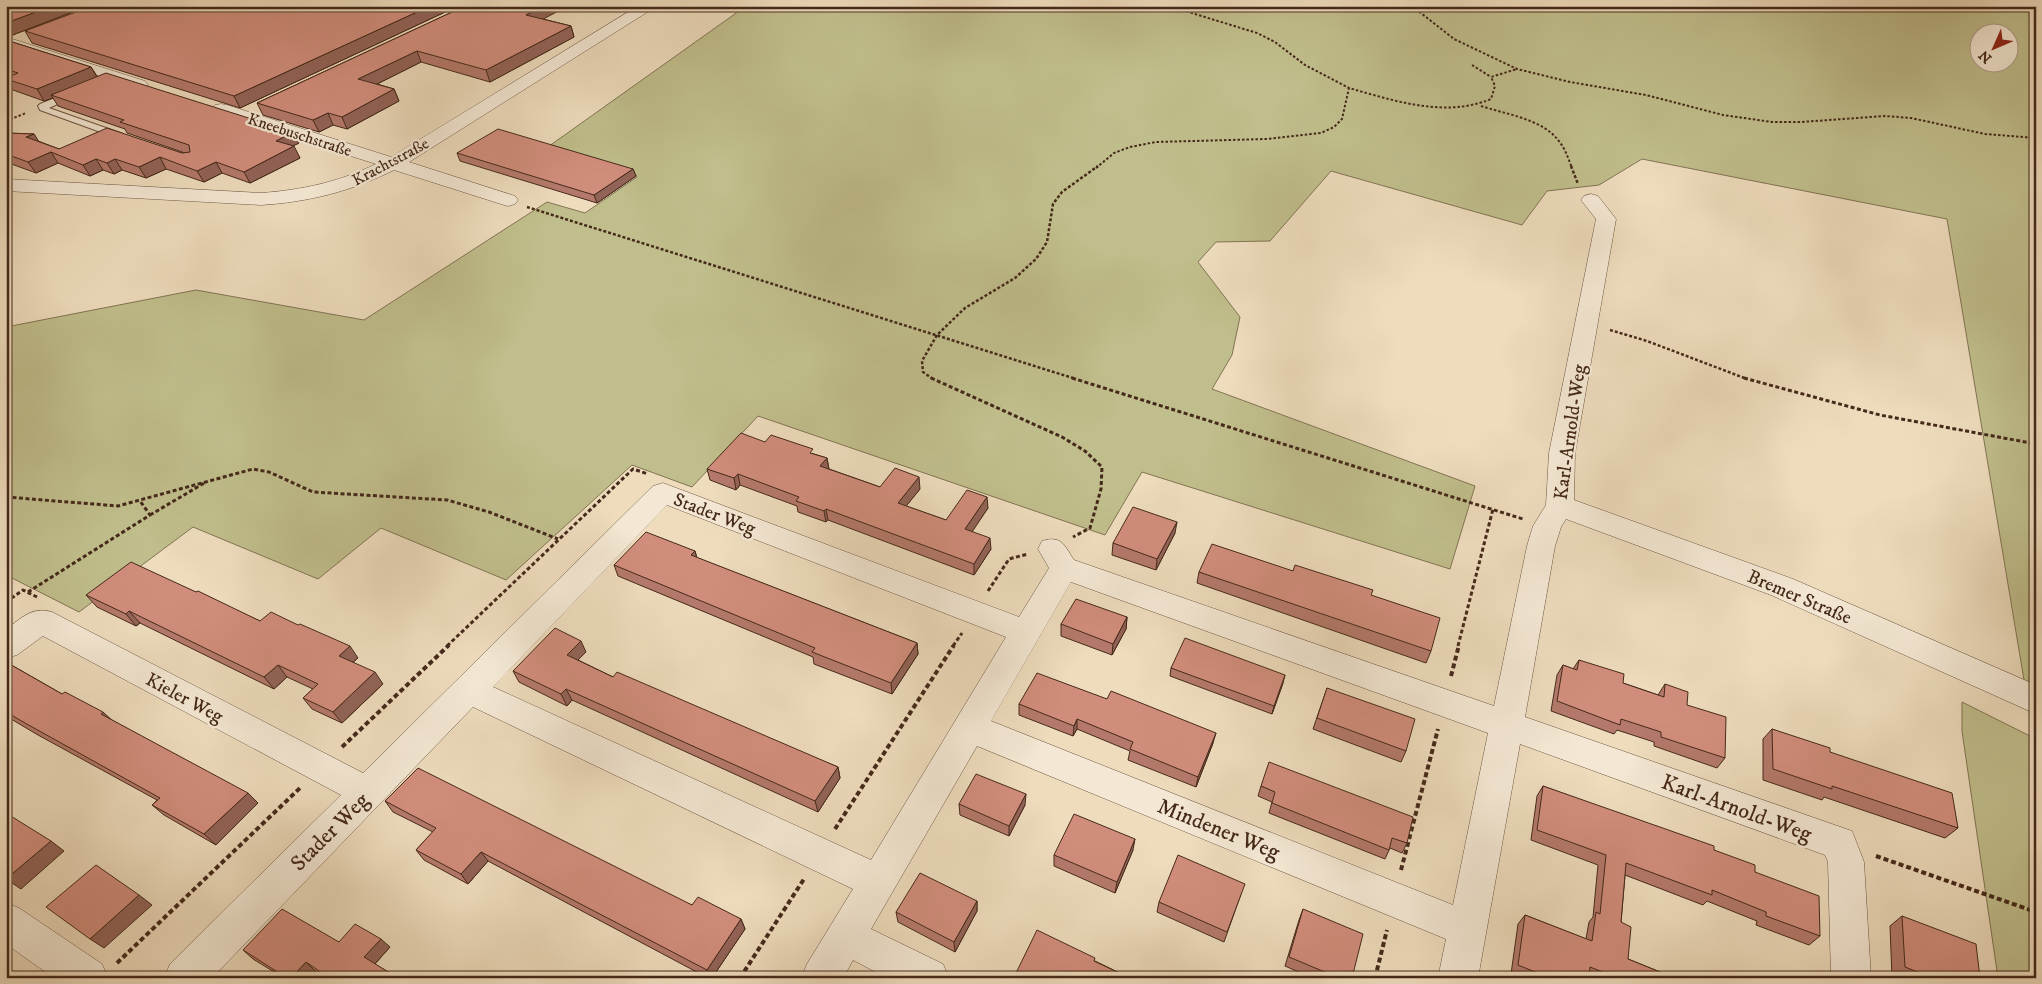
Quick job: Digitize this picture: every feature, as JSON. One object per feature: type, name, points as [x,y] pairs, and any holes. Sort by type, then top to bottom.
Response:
[{"type":"street","name":"Krachtstraße","points":[[6,185],[261,199],[311,195],[333,189],[363,178],[392,164],[649,6]]},
{"type":"street","points":[[8,43],[38,33]]},
{"type":"street","points":[[8,43],[160,91]]},
{"type":"street","name":"Kneebuschstraße","points":[[205,105],[508,200]]},
{"type":"street","points":[[242,116],[260,108]]},
{"type":"street","name":"Karl-Arnold-Weg","points":[[1458,978],[1541,546],[1547,526],[1560,506],[1562,453],[1606,219],[1591,200]]},
{"type":"street","name":"Stader Weg","points":[[192,976],[367,792],[663,493],[1026,632]]},
{"type":"street","name":"Bremer Straße","points":[[1560,506],[1622,527],[1782,587],[2036,700]]},
{"type":"street","points":[[820,978],[1026,632],[1058,558],[1507,725]]},
{"type":"street","name":"Kieler Weg","points":[[6,646],[41,621],[367,792]]},
{"type":"street","points":[[468,690],[878,882]]},
{"type":"street","name":"Karl-Arnold-Weg","points":[[1507,725],[1840,843]]},
{"type":"street","name":"Mindener Weg","points":[[970,728],[1467,929]]},
{"type":"street","points":[[1840,843],[1846,862],[1851,978]]},
{"type":"street","points":[[6,921],[88,978]]},
{"type":"street","points":[[846,936],[929,978]]},
{"type":"lane","points":[[96,84],[114,77]]},
{"type":"lane","points":[[79,91],[44,106],[45,110],[128,138]]},
{"type":"path","points":[[1169,6],[1257,33],[1275,42],[1305,65],[1349,88],[1427,106],[1465,108],[1480,106],[1491,99],[1495,86],[1491,77],[1472,65]]},
{"type":"path","points":[[1412,6],[1454,39],[1517,69],[1570,82],[1646,95],[1723,115],[1772,122],[1801,122],[1885,116],[1911,118],[1985,134],[2036,138]]},
{"type":"path","points":[[2022,6],[2036,9]]},
{"type":"path","points":[[1491,77],[1517,69]]},
{"type":"path","points":[[740,978],[1009,559],[1058,558],[1090,528],[1101,489],[1102,467],[1085,451],[1062,437],[943,384],[923,372],[922,361],[937,335],[965,308],[1015,278],[1036,259],[1047,242],[1054,204],[1062,192],[1084,178],[1114,154],[1130,147],[1156,142],[1266,139],[1321,133],[1334,127],[1342,119],[1349,88]]},
{"type":"path","points":[[1480,106],[1531,124],[1556,137],[1580,187],[1591,200]]},
{"type":"path","points":[[508,200],[1526,520]]},
{"type":"path","points":[[1587,322],[1647,341],[1747,380],[1880,415],[2036,444]]},
{"type":"path","points":[[6,497],[118,506],[211,479],[254,469],[269,472],[302,490],[313,492],[446,500],[490,512],[558,539],[633,469],[672,483],[663,493]]},
{"type":"path","points":[[28,592],[211,479]]},
{"type":"path","points":[[140,501],[150,515]]},
{"type":"path","points":[[1375,978],[1493,509]]},
{"type":"path","points":[[6,602],[23,590]]},
{"type":"path","points":[[1840,843],[2036,912]]},
{"type":"shaded area","points":[[746,6],[1998,6],[2036,14],[2036,691],[2025,686],[1947,219],[1642,159],[1599,185],[1547,191],[1522,225],[1331,171],[1270,241],[1216,242],[1198,262],[1240,317],[1232,355],[1212,389],[1475,486],[1450,569],[1142,472],[1105,535],[758,416],[692,487],[632,465],[506,580],[381,528],[318,579],[193,527],[79,612],[6,575],[6,327],[196,290],[364,320],[547,202],[585,213],[637,177],[545,149]]},
{"type":"shaded area","points":[[1962,702],[2036,739],[2036,978],[1998,978],[1962,731]]},
{"type":"building","points":[[13,6],[52,6],[6,23],[6,9]]},
{"type":"building","points":[[92,6],[430,6],[234,96],[25,31]]},
{"type":"building","points":[[465,6],[543,6],[526,15],[571,26],[486,70],[417,51],[358,79],[394,89],[342,117],[328,113],[313,120],[257,103]]},
{"type":"building","points":[[6,40],[91,67],[37,89],[6,79],[18,73],[6,69]]},
{"type":"building","points":[[106,73],[293,132],[276,141],[294,146],[244,172],[216,162],[197,171],[160,157],[139,167],[115,159],[107,163],[96,159],[83,165],[51,152],[28,162],[6,154],[6,133],[34,134],[26,137],[59,149],[107,128],[182,153],[190,152],[189,145],[120,122],[124,120],[51,95]]},
{"type":"building","points":[[498,129],[633,169],[594,195],[457,153]]},
{"type":"building","points":[[741,433],[765,442],[771,435],[813,449],[810,453],[827,458],[820,466],[880,487],[895,468],[919,477],[898,503],[946,520],[967,490],[987,497],[965,529],[990,538],[974,564],[826,509],[824,511],[796,501],[799,497],[738,474],[734,478],[707,469]]},
{"type":"building","points":[[1133,507],[1177,522],[1157,559],[1113,543]]},
{"type":"building","points":[[646,532],[695,551],[691,555],[917,643],[891,683],[812,652],[815,648],[614,565]]},
{"type":"building","points":[[1212,544],[1293,571],[1295,565],[1373,590],[1371,595],[1440,618],[1431,651],[1199,572]]},
{"type":"building","points":[[131,562],[260,621],[271,612],[350,646],[339,656],[375,672],[333,712],[303,698],[318,684],[278,665],[264,677],[129,611],[126,614],[86,595]]},
{"type":"building","points":[[1076,599],[1127,617],[1113,644],[1061,624]]},
{"type":"building","points":[[555,628],[581,641],[567,655],[613,677],[617,672],[838,767],[815,801],[566,689],[561,694],[513,671]]},
{"type":"building","points":[[1185,638],[1285,675],[1274,706],[1171,668]]},
{"type":"building","points":[[1579,660],[1624,674],[1623,683],[1664,697],[1665,684],[1688,692],[1687,705],[1726,717],[1725,758],[1661,737],[1661,732],[1621,719],[1620,725],[1557,701],[1563,665],[1577,670]]},
{"type":"building","points":[[6,662],[62,694],[65,692],[103,712],[101,714],[248,793],[204,834],[152,805],[160,798],[6,712]]},
{"type":"building","points":[[1037,673],[1107,699],[1111,691],[1216,733],[1198,777],[1130,749],[1133,742],[1077,719],[1074,726],[1019,704]]},
{"type":"building","points":[[1327,688],[1415,719],[1406,751],[1317,718]]},
{"type":"building","points":[[1772,729],[1830,748],[1830,752],[1952,793],[1958,828],[1832,786],[1832,789],[1773,769]]},
{"type":"building","points":[[1269,762],[1413,817],[1407,843],[1392,838],[1389,850],[1272,803],[1275,792],[1261,786]]},
{"type":"building","points":[[418,768],[692,905],[698,897],[741,919],[707,970],[481,852],[461,874],[416,850],[436,828],[385,801]]},
{"type":"building","points":[[976,774],[1026,794],[1009,826],[959,804]]},
{"type":"building","points":[[1543,786],[1714,846],[1714,850],[1755,865],[1755,872],[1819,896],[1820,936],[1766,916],[1766,912],[1712,890],[1712,895],[1626,863],[1621,922],[1631,927],[1628,959],[1675,978],[1618,978],[1590,967],[1589,978],[1550,978],[1518,965],[1525,915],[1592,941],[1596,912],[1600,914],[1606,855],[1537,830]]},
{"type":"building","points":[[6,813],[51,841],[6,879]]},
{"type":"building","points":[[1074,814],[1135,839],[1117,882],[1054,855]]},
{"type":"building","points":[[1178,855],[1245,884],[1227,932],[1159,902]]},
{"type":"building","points":[[96,865],[139,895],[90,939],[46,907]]},
{"type":"building","points":[[920,873],[977,901],[954,942],[896,912]]},
{"type":"building","points":[[282,909],[339,942],[355,924],[381,939],[364,957],[398,978],[329,978],[306,962],[291,978],[287,978],[243,950]]},
{"type":"building","points":[[1303,909],[1363,934],[1352,978],[1339,978],[1289,957]]},
{"type":"building","points":[[1902,916],[1976,944],[1980,978],[1933,978],[1905,967]]},
{"type":"building","points":[[1037,930],[1095,958],[1094,961],[1130,978],[1025,978],[1016,973]]}]
